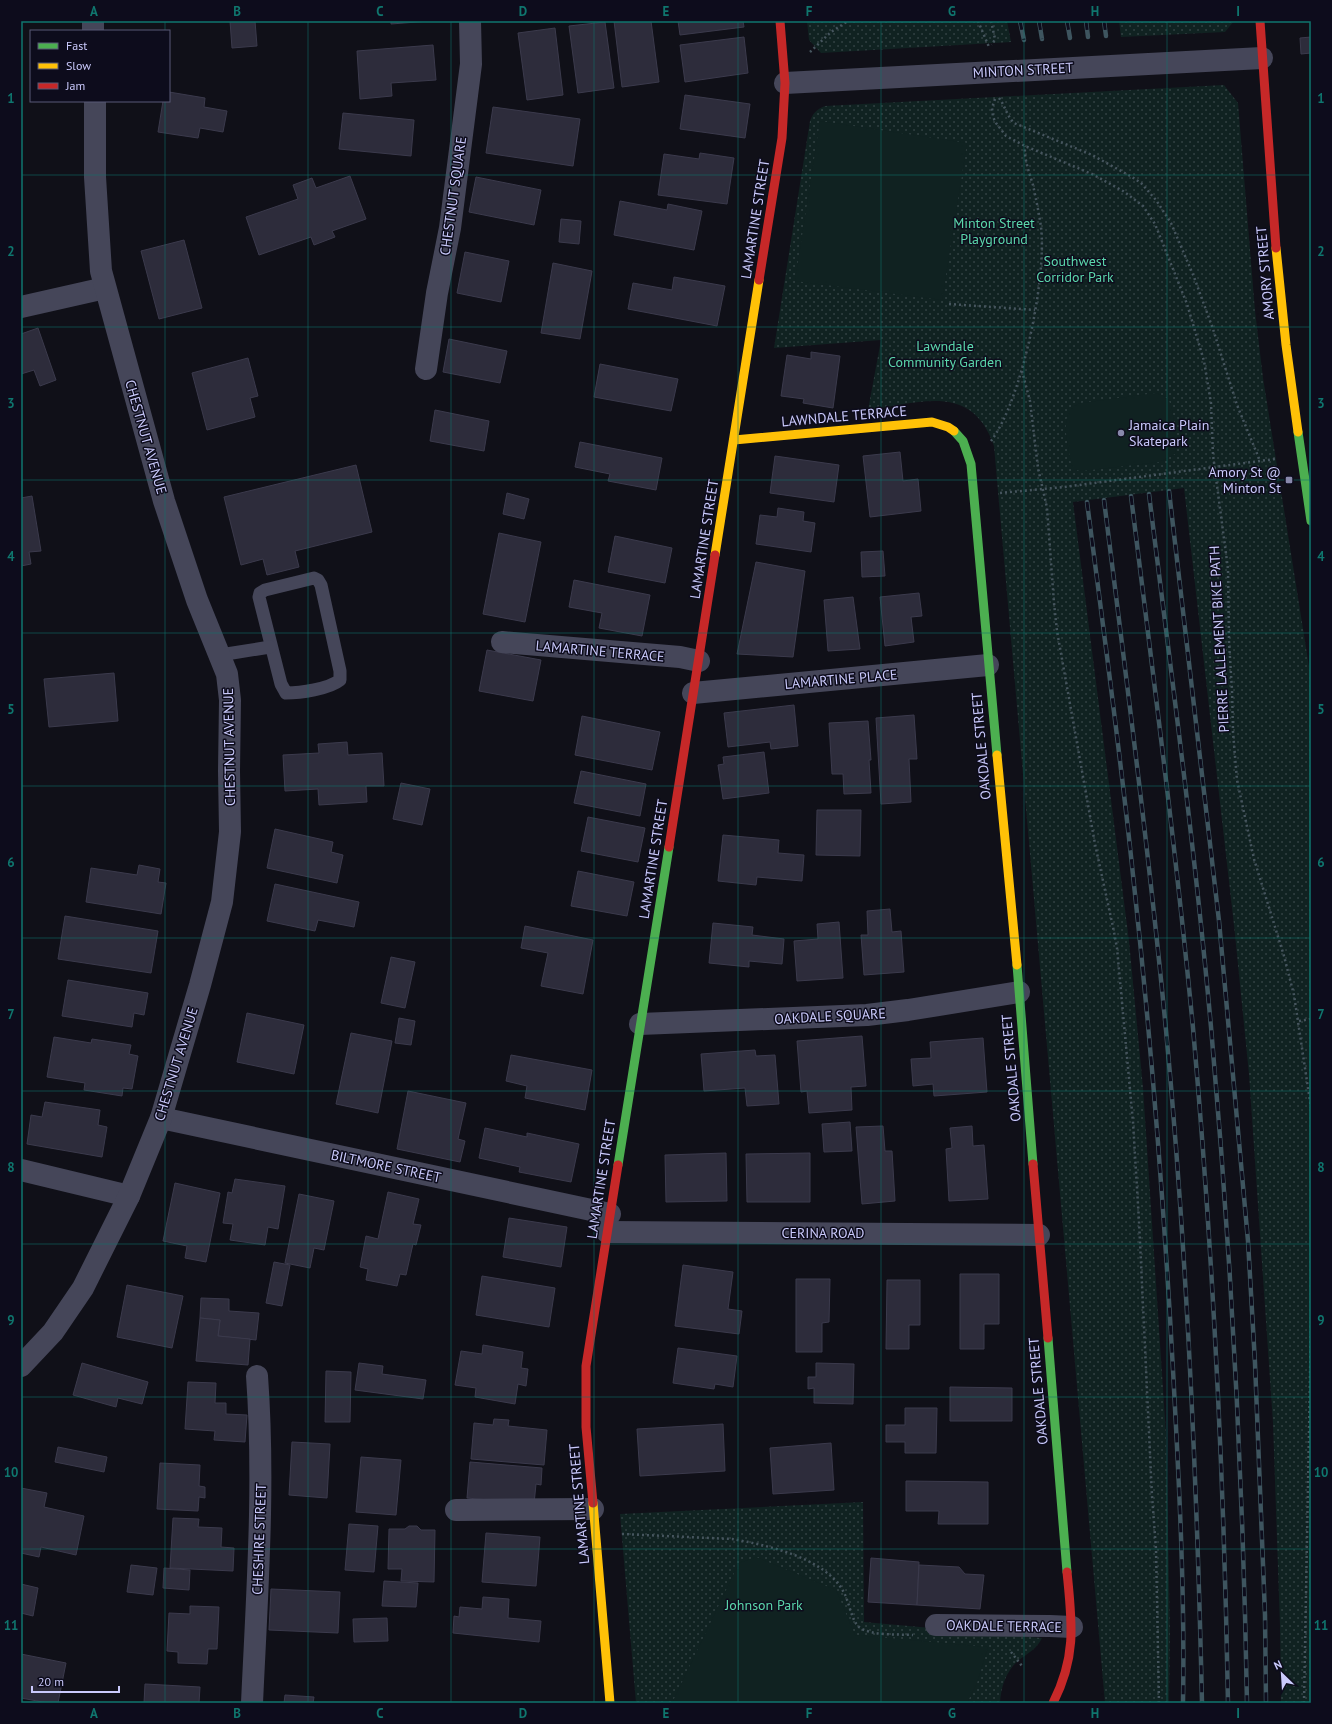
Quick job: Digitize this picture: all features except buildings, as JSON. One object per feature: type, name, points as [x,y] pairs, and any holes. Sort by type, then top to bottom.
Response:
[{"type":"street","name":"CHESTNUT SQUARE","points":[[426,370],[437,293],[450,228],[471,64],[470,21]]},
{"type":"street","name":"LAMARTINE STREET","points":[[610,1703],[586,1427],[585,1387],[589,1344],[782,138],[785,83],[780,21]]},
{"type":"street","name":"AMORY STREET","points":[[1260,21],[1277,263],[1286,345],[1310,512]]},
{"type":"street","name":"MINTON STREET","points":[[785,83],[1262,58]]},
{"type":"street","name":"CHESTNUT AVENUE","points":[[21,1366],[52,1332],[84,1288],[129,1196],[161,1118],[200,985],[222,902],[230,832],[230,700],[227,674],[197,600],[164,501],[101,272],[95,177],[95,102]]},
{"type":"street","points":[[21,307],[105,288]]},
{"type":"street","name":"LAWNDALE TERRACE","points":[[734,440],[922,422],[940,424],[956,432]]},
{"type":"street","name":"OAKDALE STREET","points":[[956,432],[966,447],[972,474],[988,665],[1019,992],[1072,1627],[1072,1641],[1068,1667],[1053,1703]]},
{"type":"street","name":"LAMARTINE TERRACE","points":[[502,642],[680,657],[698,661]]},
{"type":"street","name":"LAMARTINE PLACE","points":[[693,693],[988,665]]},
{"type":"street","name":"OAKDALE SQUARE","points":[[640,1024],[867,1015],[1019,992]]},
{"type":"street","name":"BILTMORE STREET","points":[[161,1118],[609,1223]]},
{"type":"street","points":[[21,1170],[129,1196]]},
{"type":"street","name":"CERINA ROAD","points":[[609,1223],[1039,1235]]},
{"type":"street","name":"CHESHIRE STREET","points":[[252,1703],[260,1546],[261,1428],[257,1376]]},
{"type":"street","points":[[456,1510],[593,1508]]},
{"type":"street","name":"OAKDALE TERRACE","points":[[936,1625],[1072,1627]]},
{"type":"lane","points":[[314,578],[318,580],[321,585],[340,671],[340,680],[334,685],[286,694],[280,684],[270,647],[259,597],[260,592],[314,578]]},
{"type":"lane","points":[[220,655],[270,647]]},
{"type":"path","points":[[807,55],[831,32],[848,21]]},
{"type":"path","points":[[978,21],[990,49],[995,39],[991,21]]},
{"type":"path","name":"PIERRE LALLEMENT BIKE PATH","points":[[1260,461],[1232,391],[1213,329],[1194,277],[1171,223],[1156,200],[1132,177],[1092,155],[1014,123],[996,94],[992,108],[996,123],[1006,136],[1025,146],[1075,165],[1109,183],[1136,200],[1149,214],[1155,224],[1187,304],[1204,361],[1211,403],[1214,468],[1228,569],[1229,642],[1233,732],[1237,780],[1254,859],[1284,956],[1299,1021],[1311,1108]]},
{"type":"path","points":[[988,445],[997,434],[1008,412],[1022,371],[1035,310],[1042,254],[1041,228],[1034,189],[1025,158],[1025,146]]},
{"type":"path","points":[[949,304],[1035,310]]},
{"type":"path","points":[[1022,371],[1030,401],[1038,468],[1044,489],[1050,528],[1057,631],[1095,844],[1113,926],[1116,948],[1133,1122],[1139,1221],[1156,1549],[1160,1703]]},
{"type":"path","points":[[994,494],[1214,468],[1280,458]]},
{"type":"path","points":[[1299,1021],[1311,1019]]},
{"type":"path","points":[[1304,1703],[1310,1445],[1311,1321]]},
{"type":"path","points":[[618,1534],[749,1542],[793,1555],[819,1567],[836,1581],[848,1601],[855,1622],[859,1627],[876,1633],[914,1635]]},
{"type":"path","points":[[1007,1648],[1022,1666]]},
{"type":"green space","points":[[807,21],[1007,21],[1011,42],[821,53],[809,40]]},
{"type":"green space","points":[[1119,21],[1234,21],[1225,32],[1121,37]]},
{"type":"green space","name":"Southwest Corridor Park","points":[[1224,85],[1238,103],[1255,311],[1263,378],[1311,679],[1311,1703],[1281,1703],[1273,1423],[1249,1074],[1234,925],[1184,488],[1073,502],[1129,941],[1143,1088],[1166,1434],[1170,1632],[1169,1703],[1105,1703],[994,446],[984,426],[972,412],[958,405],[942,401],[925,401],[868,410],[881,340],[774,348],[810,121],[820,108],[825,106]]},
{"type":"green space","points":[[820,121],[967,143],[942,300],[795,281]]},
{"type":"green space","name":"Jamaica Plain Skatepark","points":[[1156,393],[1169,401],[1173,412],[1175,427],[1175,454],[1160,462],[1082,471],[1074,468],[1071,464],[1066,429],[1066,421],[1073,407],[1081,403]]},
{"type":"green space","name":"Johnson Park","points":[[863,1502],[864,1622],[1042,1638],[1035,1648],[1014,1664],[1003,1685],[1000,1703],[636,1703],[620,1514]]},
{"type":"green space","points":[[756,1557],[836,1590],[855,1635],[988,1647],[977,1683],[967,1703],[672,1703],[739,1563]]},
{"type":"railway","points":[[1020,21],[1024,40]]},
{"type":"railway","points":[[1039,21],[1042,39]]},
{"type":"railway","points":[[1067,21],[1070,38]]},
{"type":"railway","points":[[1086,21],[1088,37]]},
{"type":"railway","points":[[1104,21],[1106,36]]},
{"type":"railway","points":[[1169,491],[1219,921],[1248,1241],[1255,1363],[1265,1615],[1266,1703]]},
{"type":"railway","points":[[1149,494],[1198,894],[1218,1111],[1235,1365],[1247,1703]]},
{"type":"railway","points":[[1131,496],[1179,895],[1200,1112],[1212,1281],[1224,1534],[1228,1703]]},
{"type":"railway","points":[[1104,500],[1152,897],[1166,1030],[1180,1198],[1194,1450],[1202,1703]]},
{"type":"railway","points":[[1087,502],[1111,688],[1140,937],[1161,1184],[1179,1495],[1183,1620],[1183,1703]]},
{"type":"traffic: fast","points":[[954,431],[963,441],[971,464],[997,755]]},
{"type":"traffic: fast","points":[[1298,432],[1311,521]]},
{"type":"traffic: fast","points":[[618,1165],[669,847]]},
{"type":"traffic: fast","points":[[1017,965],[1033,1164]]},
{"type":"traffic: fast","points":[[1048,1338],[1067,1572]]},
{"type":"traffic: slow","points":[[1276,248],[1286,345],[1298,432]]},
{"type":"traffic: slow","points":[[715,555],[759,280]]},
{"type":"traffic: slow","points":[[734,440],[932,422],[948,427],[954,431]]},
{"type":"traffic: slow","points":[[997,755],[1017,965]]},
{"type":"traffic: slow","points":[[593,1503],[610,1703]]},
{"type":"traffic: jam","points":[[759,280],[782,138],[785,83],[780,21]]},
{"type":"traffic: jam","points":[[1260,21],[1276,248]]},
{"type":"traffic: jam","points":[[669,847],[715,555]]},
{"type":"traffic: jam","points":[[1033,1164],[1048,1338]]},
{"type":"traffic: jam","points":[[593,1503],[586,1427],[586,1366],[618,1165]]},
{"type":"traffic: jam","points":[[1053,1703],[1061,1686],[1066,1670],[1071,1639],[1067,1572]]},
{"type":"place","name":"Jamaica Plain Skatepark","points":[[1121,433]]},
{"type":"place","name":"Amory St @ Minton St","points":[[1289,480]]},
{"type":"park label","name":"Minton Street Playground","points":[[994,232]]},
{"type":"park label","name":"Lawndale Community Garden","points":[[945,354]]}]
